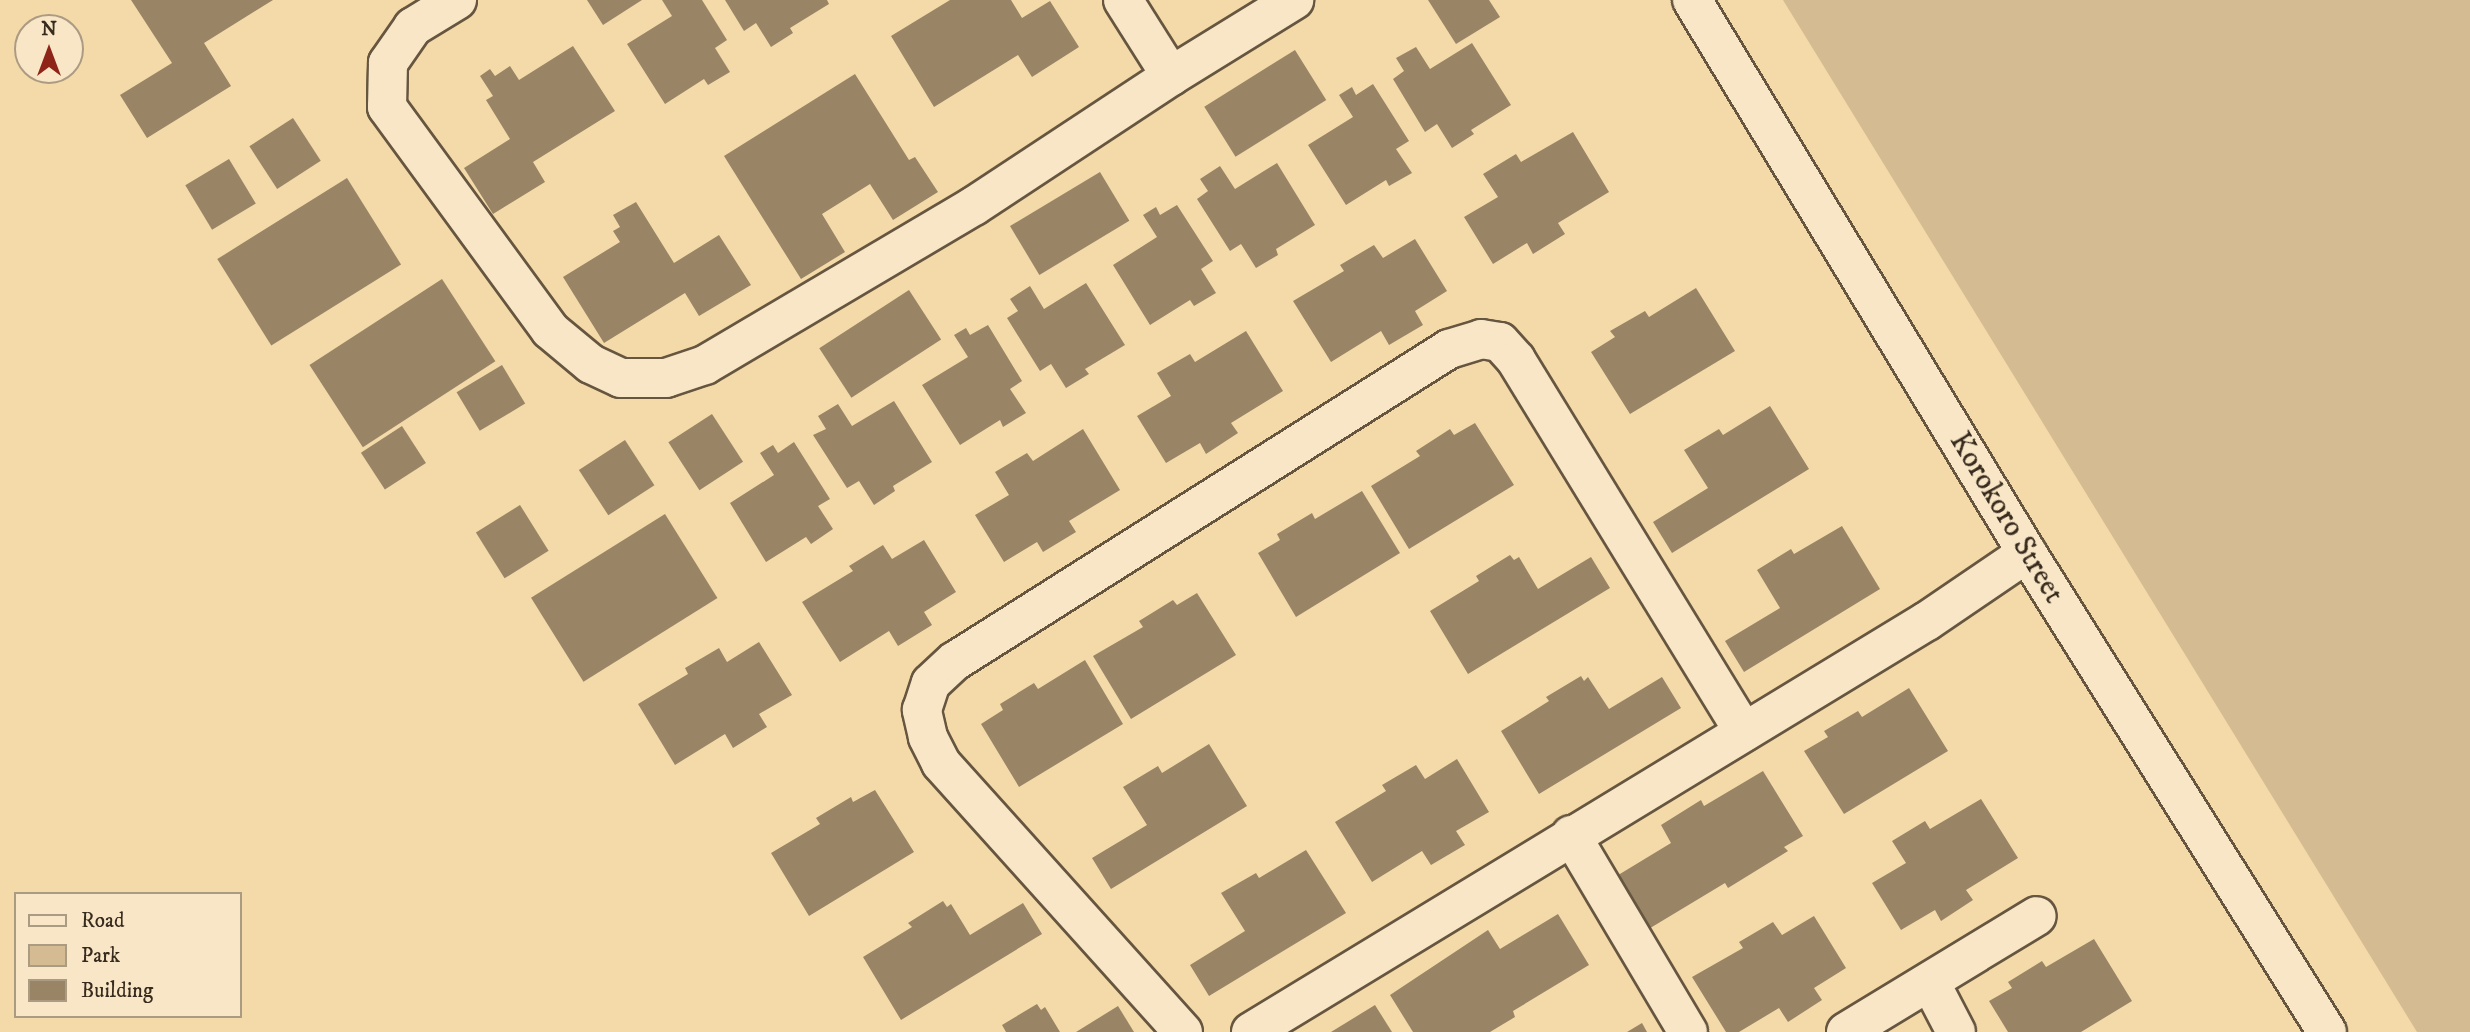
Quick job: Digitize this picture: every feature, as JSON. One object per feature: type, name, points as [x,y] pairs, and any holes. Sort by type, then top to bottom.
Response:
[{"type":"street","points":[[457,0],[413,27],[388,63],[387,107],[550,330],[591,364],[621,378],[666,378],[705,365],[974,206],[1171,76],[1294,0]]},
{"type":"street","points":[[1123,0],[1171,76]]},
{"type":"street","name":"Korokoro Street","points":[[1692,0],[2026,552],[2327,1032]]},
{"type":"street","points":[[1183,1032],[942,763],[928,737],[922,710],[931,683],[954,661],[1449,349],[1480,339],[1500,342],[1516,360],[1744,732]]},
{"type":"street","points":[[1251,1032],[1927,621],[2026,552]]},
{"type":"street","points":[[1571,835],[1688,1032]]},
{"type":"street","points":[[1846,1032],[2037,916]]},
{"type":"street","points":[[1930,982],[1956,1032]]},
{"type":"green space","points":[[1783,0],[2470,0],[2470,1032],[2417,1032]]},
{"type":"building","points":[[131,0],[273,0],[204,43],[231,86],[147,138],[120,95],[172,63]]},
{"type":"building","points":[[587,0],[642,0],[603,25]]},
{"type":"building","points":[[662,0],[702,0],[727,40],[715,48],[730,72],[708,85],[704,79],[665,104],[627,44],[672,16]]},
{"type":"building","points":[[725,0],[827,0],[829,4],[790,28],[793,33],[771,47],[756,23],[744,31]]},
{"type":"building","points":[[950,0],[1011,0],[1022,18],[1050,1],[1079,47],[1032,77],[1018,55],[934,107],[891,36]]},
{"type":"building","points":[[1428,0],[1489,0],[1500,17],[1456,44]]},
{"type":"building","points":[[1472,43],[1511,105],[1471,130],[1474,134],[1452,148],[1437,124],[1425,132],[1393,79],[1404,71],[1396,58],[1416,47],[1430,69]]},
{"type":"building","points":[[573,46],[615,111],[533,162],[545,182],[493,214],[464,168],[510,139],[486,100],[493,96],[480,76],[490,69],[495,76],[510,66],[519,80]]},
{"type":"building","points":[[1295,50],[1326,100],[1236,157],[1204,107]]},
{"type":"building","points":[[855,74],[909,160],[915,157],[938,192],[893,220],[870,184],[822,214],[845,252],[801,279],[724,156]]},
{"type":"building","points":[[1373,84],[1409,141],[1396,149],[1412,173],[1389,186],[1386,180],[1346,205],[1308,145],[1353,117],[1339,95],[1352,87],[1356,95]]},
{"type":"building","points":[[293,118],[321,161],[277,189],[249,146]]},
{"type":"building","points":[[1573,132],[1609,192],[1558,223],[1565,234],[1533,254],[1527,243],[1493,264],[1464,217],[1498,197],[1483,174],[1516,154],[1521,162]]},
{"type":"building","points":[[229,159],[256,204],[212,230],[185,185]]},
{"type":"building","points":[[1277,163],[1315,225],[1276,249],[1278,255],[1256,268],[1241,244],[1230,251],[1197,199],[1208,191],[1200,179],[1220,166],[1235,189]]},
{"type":"building","points":[[1100,172],[1129,221],[1039,275],[1010,226]]},
{"type":"building","points":[[347,178],[401,265],[271,346],[217,259]]},
{"type":"building","points":[[636,202],[674,263],[719,235],[751,285],[699,316],[685,293],[604,343],[563,277],[620,242],[613,231],[620,227],[613,215]]},
{"type":"building","points":[[1177,205],[1213,261],[1201,269],[1216,293],[1194,306],[1190,300],[1150,325],[1113,265],[1157,237],[1143,215],[1156,207],[1160,215]]},
{"type":"building","points":[[1415,239],[1447,291],[1415,311],[1423,325],[1389,345],[1381,331],[1331,362],[1293,301],[1344,271],[1340,265],[1374,245],[1383,258]]},
{"type":"building","points":[[442,279],[495,361],[363,447],[309,365]]},
{"type":"building","points":[[1086,283],[1125,345],[1085,369],[1089,374],[1066,388],[1051,364],[1040,371],[1007,318],[1018,311],[1010,299],[1030,286],[1044,309]]},
{"type":"building","points":[[1696,288],[1735,351],[1630,414],[1591,352],[1615,337],[1610,331],[1645,311],[1649,317]]},
{"type":"building","points":[[909,290],[941,339],[851,398],[819,348]]},
{"type":"building","points":[[988,325],[1022,381],[1010,389],[1026,413],[1003,427],[1000,420],[960,445],[922,385],[968,357],[954,335],[966,328],[970,335]]},
{"type":"building","points":[[1246,331],[1283,391],[1231,423],[1238,433],[1206,454],[1200,443],[1166,463],[1137,416],[1171,396],[1157,373],[1190,354],[1195,362]]},
{"type":"building","points":[[502,365],[525,404],[480,431],[457,392]]},
{"type":"building","points":[[894,401],[932,462],[893,486],[895,491],[874,505],[859,481],[847,488],[813,435],[826,429],[818,416],[838,404],[852,426]]},
{"type":"building","points":[[1770,406],[1809,469],[1672,553],[1653,522],[1708,488],[1684,450],[1719,429],[1723,435]]},
{"type":"building","points":[[712,414],[743,462],[699,490],[668,442]]},
{"type":"building","points":[[1475,423],[1514,485],[1409,549],[1371,486],[1420,456],[1416,451],[1450,429],[1454,435]]},
{"type":"building","points":[[402,426],[426,463],[385,490],[361,453]]},
{"type":"building","points":[[1083,429],[1120,490],[1069,521],[1076,532],[1043,552],[1037,542],[1004,562],[975,515],[1009,495],[995,472],[1027,453],[1033,461]]},
{"type":"building","points":[[625,440],[654,485],[608,515],[579,470]]},
{"type":"building","points":[[794,442],[830,499],[818,506],[833,529],[811,544],[806,537],[766,562],[730,503],[774,475],[760,453],[773,445],[778,453]]},
{"type":"building","points":[[1362,491],[1400,553],[1296,617],[1258,553],[1280,540],[1277,534],[1312,513],[1315,519]]},
{"type":"building","points":[[520,505],[549,551],[505,578],[476,533]]},
{"type":"building","points":[[665,514],[717,598],[583,682],[531,598]]},
{"type":"building","points":[[1842,526],[1880,589],[1744,672],[1725,641],[1780,608],[1757,570],[1791,549],[1794,554]]},
{"type":"building","points":[[924,540],[956,592],[924,612],[932,625],[898,646],[889,631],[840,662],[802,602],[853,571],[849,566],[883,545],[892,559]]},
{"type":"building","points":[[1510,555],[1514,560],[1519,557],[1538,589],[1591,557],[1610,588],[1468,674],[1430,611],[1479,581],[1476,576]]},
{"type":"building","points":[[1197,593],[1236,655],[1131,719],[1093,656],[1143,627],[1139,621],[1173,600],[1177,605]]},
{"type":"building","points":[[759,642],[792,695],[759,714],[767,727],[733,748],[725,734],[675,765],[638,704],[688,674],[685,668],[719,648],[727,662]]},
{"type":"building","points":[[1085,660],[1123,724],[1019,787],[981,724],[1003,710],[1000,704],[1034,683],[1038,689]]},
{"type":"building","points":[[1581,676],[1584,681],[1588,677],[1609,709],[1662,677],[1681,708],[1539,794],[1501,731],[1549,701],[1546,697]]},
{"type":"building","points":[[1909,688],[1948,751],[1844,814],[1804,751],[1828,737],[1824,731],[1858,711],[1862,717]]},
{"type":"building","points":[[1209,744],[1247,806],[1111,889],[1092,858],[1147,825],[1123,787],[1158,766],[1162,773]]},
{"type":"building","points":[[1457,759],[1489,812],[1456,831],[1465,845],[1431,865],[1422,851],[1372,882],[1335,822],[1386,791],[1382,785],[1416,765],[1425,779]]},
{"type":"building","points":[[1763,771],[1803,836],[1784,847],[1788,851],[1728,888],[1725,883],[1642,933],[1610,880],[1671,843],[1661,825],[1701,800],[1704,806]]},
{"type":"building","points":[[875,790],[914,852],[809,916],[771,853],[820,824],[816,818],[851,797],[853,802]]},
{"type":"building","points":[[1981,799],[2018,858],[1966,890],[1973,900],[1941,921],[1935,910],[1901,930],[1872,883],[1906,863],[1892,841],[1925,821],[1930,829]]},
{"type":"building","points":[[1306,850],[1346,913],[1209,996],[1190,965],[1245,931],[1221,893],[1256,873],[1259,878]]},
{"type":"building","points":[[943,901],[947,907],[951,904],[970,935],[1023,903],[1042,934],[901,1020],[863,957],[912,927],[908,923]]},
{"type":"building","points":[[1558,914],[1589,965],[1513,1011],[1515,1017],[1490,1032],[1413,1032],[1390,995],[1488,930],[1500,949]]},
{"type":"building","points":[[1814,916],[1846,968],[1814,988],[1822,1000],[1788,1022],[1779,1008],[1739,1032],[1726,1032],[1692,977],[1743,948],[1739,942],[1773,922],[1782,935]]},
{"type":"building","points":[[2094,939],[2132,1001],[2081,1032],[2008,1032],[1989,1001],[2012,988],[2008,982],[2042,961],[2046,967]]},
{"type":"building","points":[[1037,1004],[1041,1010],[1045,1007],[1060,1032],[1006,1032],[1002,1025]]},
{"type":"building","points":[[1375,1005],[1392,1032],[1331,1032]]},
{"type":"building","points":[[1118,1006],[1134,1032],[1076,1032]]},
{"type":"building","points":[[1642,1023],[1647,1032],[1627,1032]]}]
